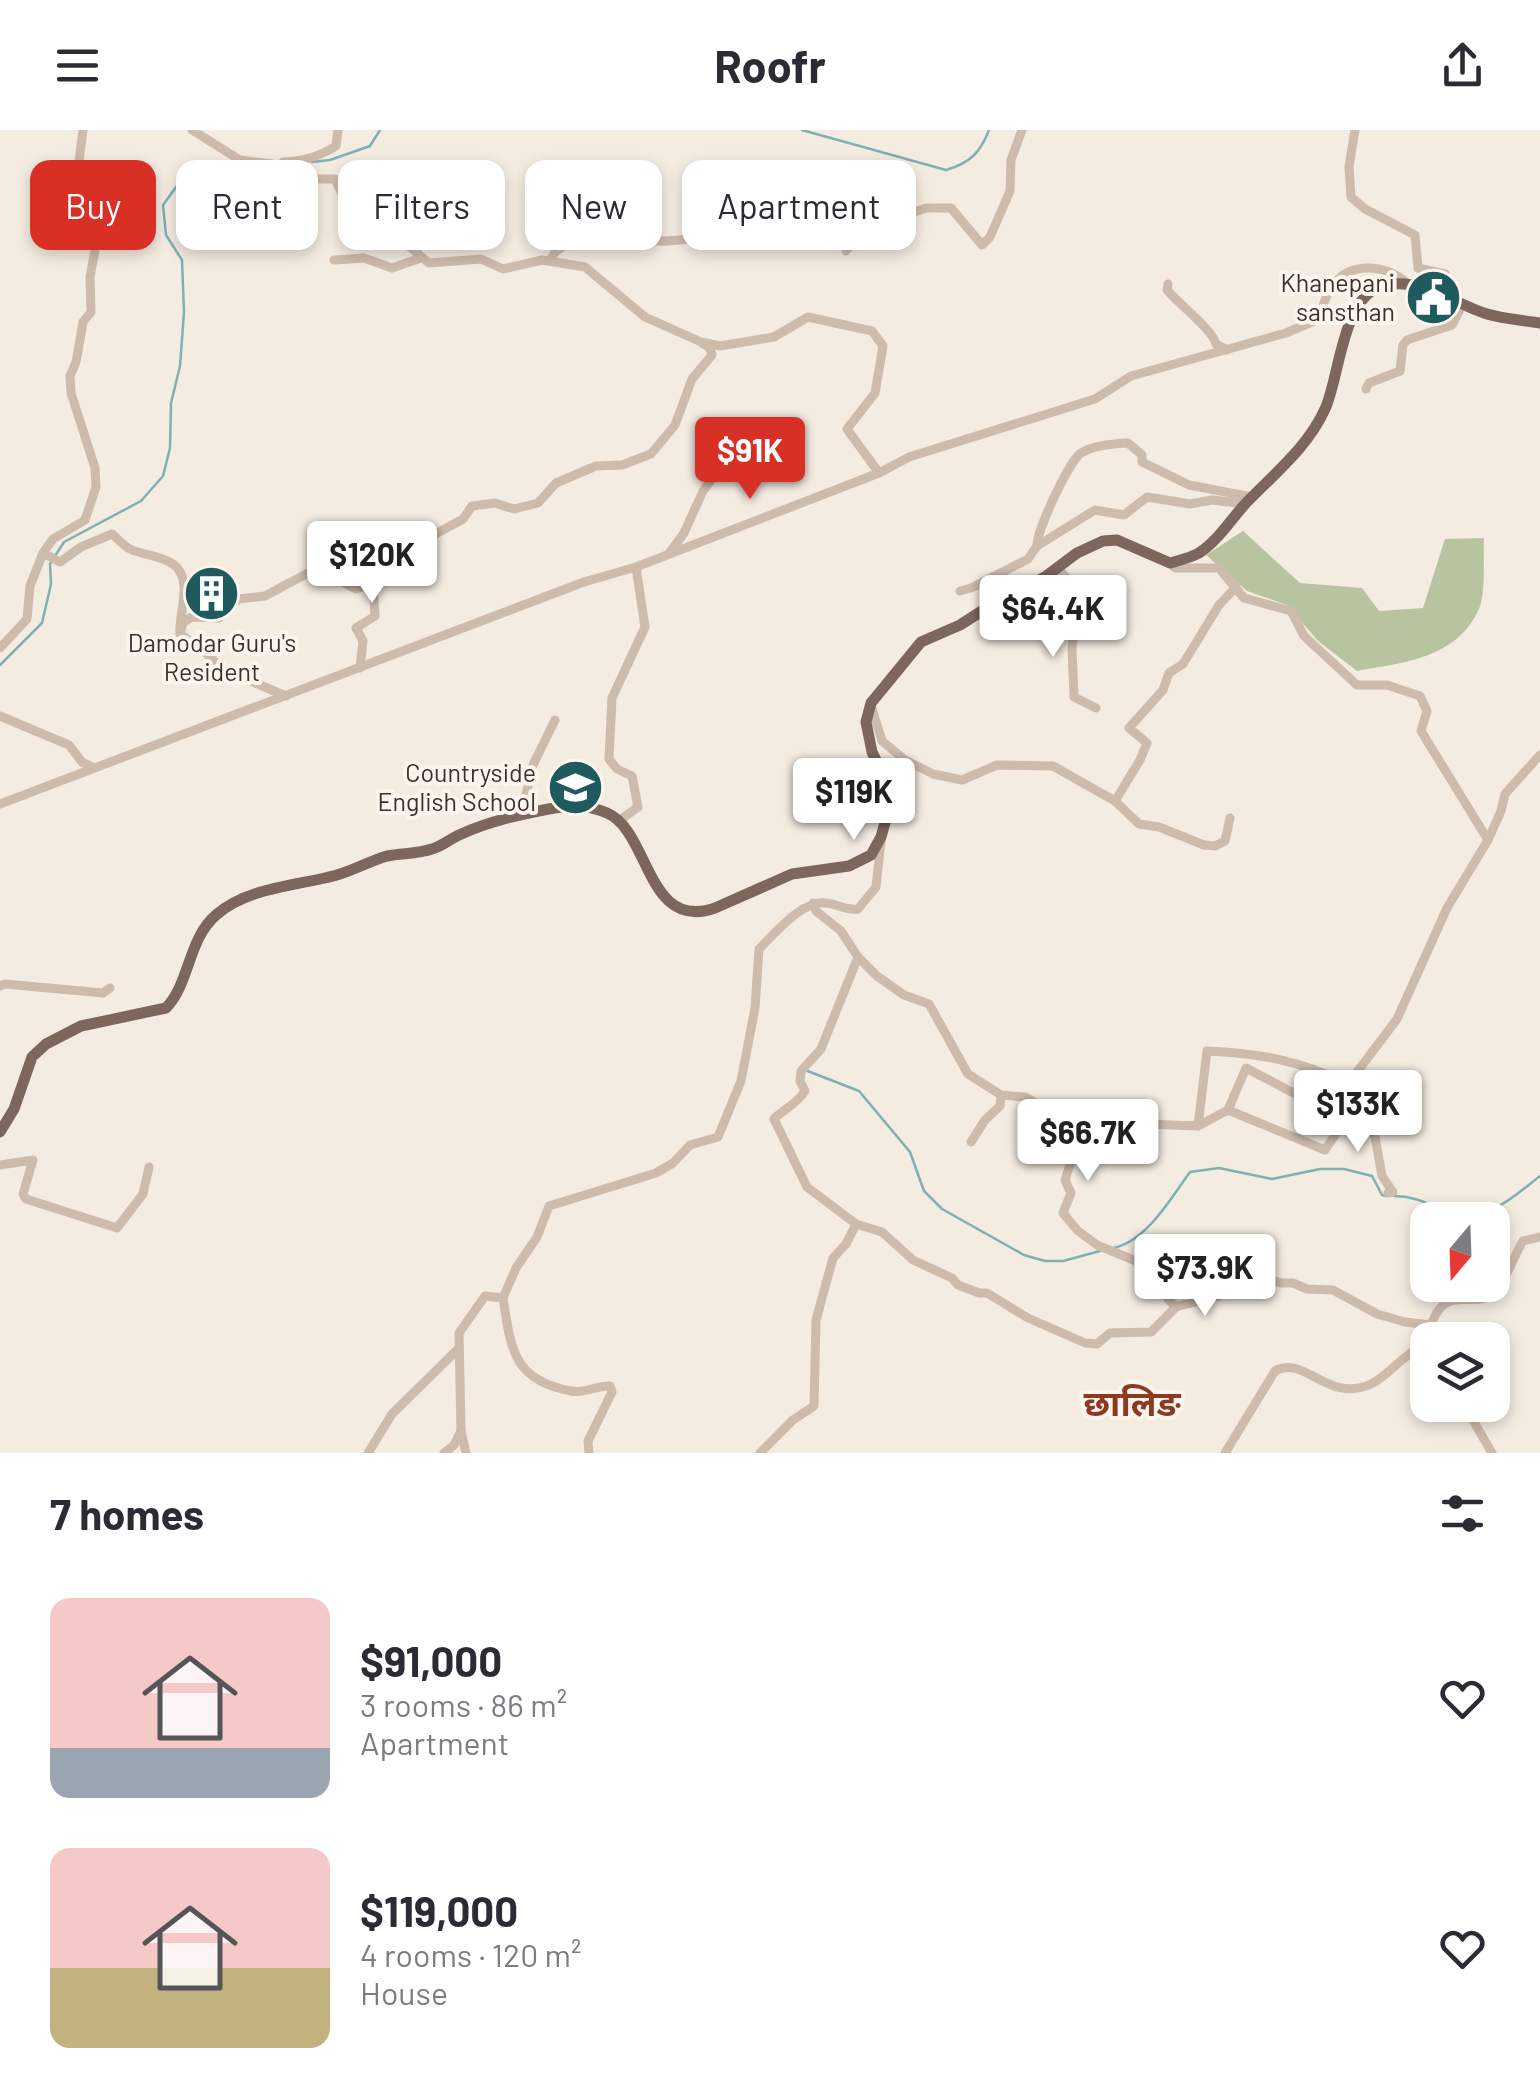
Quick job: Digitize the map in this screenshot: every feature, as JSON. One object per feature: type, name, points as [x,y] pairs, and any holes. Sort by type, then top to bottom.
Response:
[{"type":"main road","points":[[0,1132],[14,1109],[32,1057],[46,1044],[81,1026],[166,1008],[209,922],[252,894],[315,881],[386,856],[432,849],[460,835],[521,815],[573,806],[594,808],[620,820],[664,896],[677,907],[702,912],[792,874],[864,861],[881,837],[893,794],[869,740],[866,722],[871,703],[920,642],[960,625],[1103,541],[1117,540],[1170,563],[1202,551],[1276,476],[1323,414],[1341,347],[1360,302],[1371,290],[1384,284],[1408,284],[1444,294],[1485,313],[1540,322]]},
{"type":"street","points":[[0,648],[28,619],[30,586],[43,554],[52,540],[85,520],[96,487],[95,468],[71,393],[70,376],[83,322],[91,312],[90,277],[108,180],[104,175],[87,171],[79,161],[83,130]]},
{"type":"street","points":[[192,130],[240,160]]},
{"type":"street","points":[[308,160],[336,146],[338,130]]},
{"type":"street","points":[[846,251],[863,230],[926,208],[951,208],[982,245],[990,238],[1010,191],[1011,160],[1022,130]]},
{"type":"street","points":[[1355,130],[1349,167],[1351,197],[1415,235],[1418,268],[1445,274],[1444,294]]},
{"type":"street","points":[[180,634],[191,617],[219,618],[238,599],[265,596],[308,573],[327,574],[356,588],[373,584],[392,573],[410,548],[463,519],[472,506],[495,504],[514,509],[538,503],[556,482],[596,466],[622,466],[651,454],[675,424],[692,379],[712,355],[701,342],[645,316],[585,267],[550,262],[503,268],[481,259],[429,263],[387,228],[380,214],[344,198],[336,178],[318,178]]},
{"type":"street","points":[[550,262],[555,252],[570,241],[576,222],[581,220],[610,234],[642,240],[682,239]]},
{"type":"street","points":[[334,260],[364,258],[392,268],[421,258]]},
{"type":"street","points":[[0,804],[584,582],[636,567],[909,458],[1095,400],[1131,376],[1286,334],[1319,319],[1331,287],[1353,268],[1396,273],[1408,284]]},
{"type":"street","points":[[1168,284],[1168,290],[1192,317],[1214,333],[1216,344],[1227,350]]},
{"type":"street","points":[[1366,389],[1369,382],[1400,371],[1407,340],[1452,325],[1464,304]]},
{"type":"street","points":[[701,342],[741,345],[774,337],[808,318],[872,331],[883,346],[875,393],[848,429],[879,473]]},
{"type":"street","points":[[1037,546],[1036,536],[1058,495],[1066,468],[1082,452],[1102,446],[1128,442],[1142,455],[1142,462],[1188,486],[1248,501]]},
{"type":"street","points":[[668,554],[684,533],[703,491],[729,456]]},
{"type":"street","points":[[960,590],[972,588],[1028,559],[1037,546],[1095,510],[1124,515],[1147,497],[1190,504],[1248,501]]},
{"type":"street","points":[[43,554],[60,562],[81,547],[112,534],[130,549],[158,554],[182,576],[180,634]]},
{"type":"street","points":[[1170,563],[1175,568],[1218,568],[1244,598],[1291,612],[1304,636],[1357,685],[1387,686],[1420,696],[1427,711],[1421,731],[1488,840]]},
{"type":"street","points":[[620,820],[638,806],[632,776],[608,759],[612,698],[645,627],[636,567]]},
{"type":"street","points":[[1058,568],[1072,584],[1076,599],[1074,697],[1096,708]]},
{"type":"street","points":[[360,668],[363,641],[356,628],[374,616],[373,584]]},
{"type":"street","points":[[1115,801],[1147,743],[1128,728],[1163,690],[1169,673],[1184,664],[1219,605],[1236,587]]},
{"type":"street","points":[[180,634],[222,669],[286,696]]},
{"type":"street","points":[[871,703],[882,742],[905,760],[933,774],[962,780],[997,765],[1052,766],[1115,801],[1138,824],[1210,846],[1225,841],[1230,818]]},
{"type":"street","points":[[0,716],[69,745],[82,762],[94,768]]},
{"type":"street","points":[[521,815],[533,765],[555,720]]},
{"type":"street","points":[[1388,1193],[1394,1192],[1382,1176],[1375,1137],[1365,1112],[1347,1092],[1348,1084],[1397,1018],[1438,936],[1447,908],[1488,840],[1505,794],[1540,755]]},
{"type":"street","points":[[589,1453],[588,1441],[612,1392],[610,1386],[571,1391],[518,1364],[510,1343],[504,1298],[516,1268],[537,1238],[548,1206],[656,1172],[673,1163],[690,1145],[718,1137],[740,1081],[755,1008],[759,948],[813,903],[858,909],[876,886],[881,837]]},
{"type":"street","points":[[813,903],[816,911],[840,931],[877,976],[904,994],[929,1004],[968,1074],[1001,1096],[1024,1096],[1059,1116],[1092,1122],[1121,1120],[1198,1126],[1228,1110],[1246,1068],[1345,1120]]},
{"type":"street","points":[[858,957],[820,1049],[800,1071],[805,1091],[774,1119],[807,1187],[856,1224],[882,1232],[913,1260],[952,1278],[958,1286],[987,1293],[1028,1318],[1085,1343],[1097,1344],[1110,1334],[1152,1332],[1176,1307],[1218,1296],[1242,1274],[1307,1289],[1332,1290],[1377,1314],[1410,1322]]},
{"type":"street","points":[[0,986],[103,993],[110,988]]},
{"type":"street","points":[[1198,1126],[1207,1051],[1258,1053],[1317,1069],[1348,1084]]},
{"type":"street","points":[[971,1142],[1000,1106],[1001,1096]]},
{"type":"street","points":[[1228,1110],[1326,1150],[1345,1120],[1365,1112]]},
{"type":"street","points":[[1092,1122],[1073,1155],[1065,1180],[1071,1193],[1063,1213],[1097,1245],[1155,1269],[1176,1307]]},
{"type":"street","points":[[0,1165],[32,1160],[23,1194],[26,1200],[117,1228],[143,1194],[149,1166]]},
{"type":"street","points":[[760,1453],[792,1420],[814,1406],[816,1320],[832,1258],[846,1244],[856,1224]]},
{"type":"street","points":[[1432,1322],[1446,1302],[1491,1295],[1500,1288],[1523,1241],[1540,1237]]},
{"type":"street","points":[[466,1453],[460,1431],[459,1332],[484,1296],[504,1298]]},
{"type":"street","points":[[368,1453],[392,1414],[459,1348]]},
{"type":"street","points":[[1226,1453],[1276,1371],[1283,1366],[1302,1369],[1334,1390],[1352,1390],[1373,1384],[1410,1358]]},
{"type":"street","points":[[1474,1422],[1492,1453]]},
{"type":"street","points":[[444,1453],[454,1445],[460,1431]]},
{"type":"green space","points":[[1243,531],[1300,583],[1362,588],[1379,611],[1423,608],[1445,539],[1484,538],[1479,609],[1457,639],[1443,648],[1411,661],[1357,671],[1318,641],[1287,605],[1247,591],[1206,555]]},
{"type":"waterway","points":[[318,161],[370,146],[380,130]]},
{"type":"waterway","points":[[802,130],[946,170],[973,156],[989,130]]},
{"type":"waterway","points":[[0,665],[42,623],[51,584],[50,564],[64,542],[141,501],[163,476],[170,448],[171,403],[180,366],[184,312],[182,260],[166,235],[163,205],[176,187]]},
{"type":"waterway","points":[[805,1070],[859,1091],[910,1152],[924,1191],[942,1209],[1024,1255],[1045,1261],[1063,1261],[1100,1251]]},
{"type":"waterway","points":[[1113,1248],[1147,1228],[1190,1172],[1219,1168],[1272,1179],[1320,1169],[1344,1169],[1372,1176],[1386,1196]]},
{"type":"waterway","points":[[1394,1196],[1467,1216],[1501,1205],[1540,1176]]},
{"type":"place","name":"Khanepani sansthan","points":[[1434,297]]},
{"type":"place","name":"Damodar Guru's Resident","points":[[212,594]]},
{"type":"place","name":"Countryside English School","points":[[575,787]]},
{"type":"district","name":"छालिङ","points":[[1132,1404]]}]
